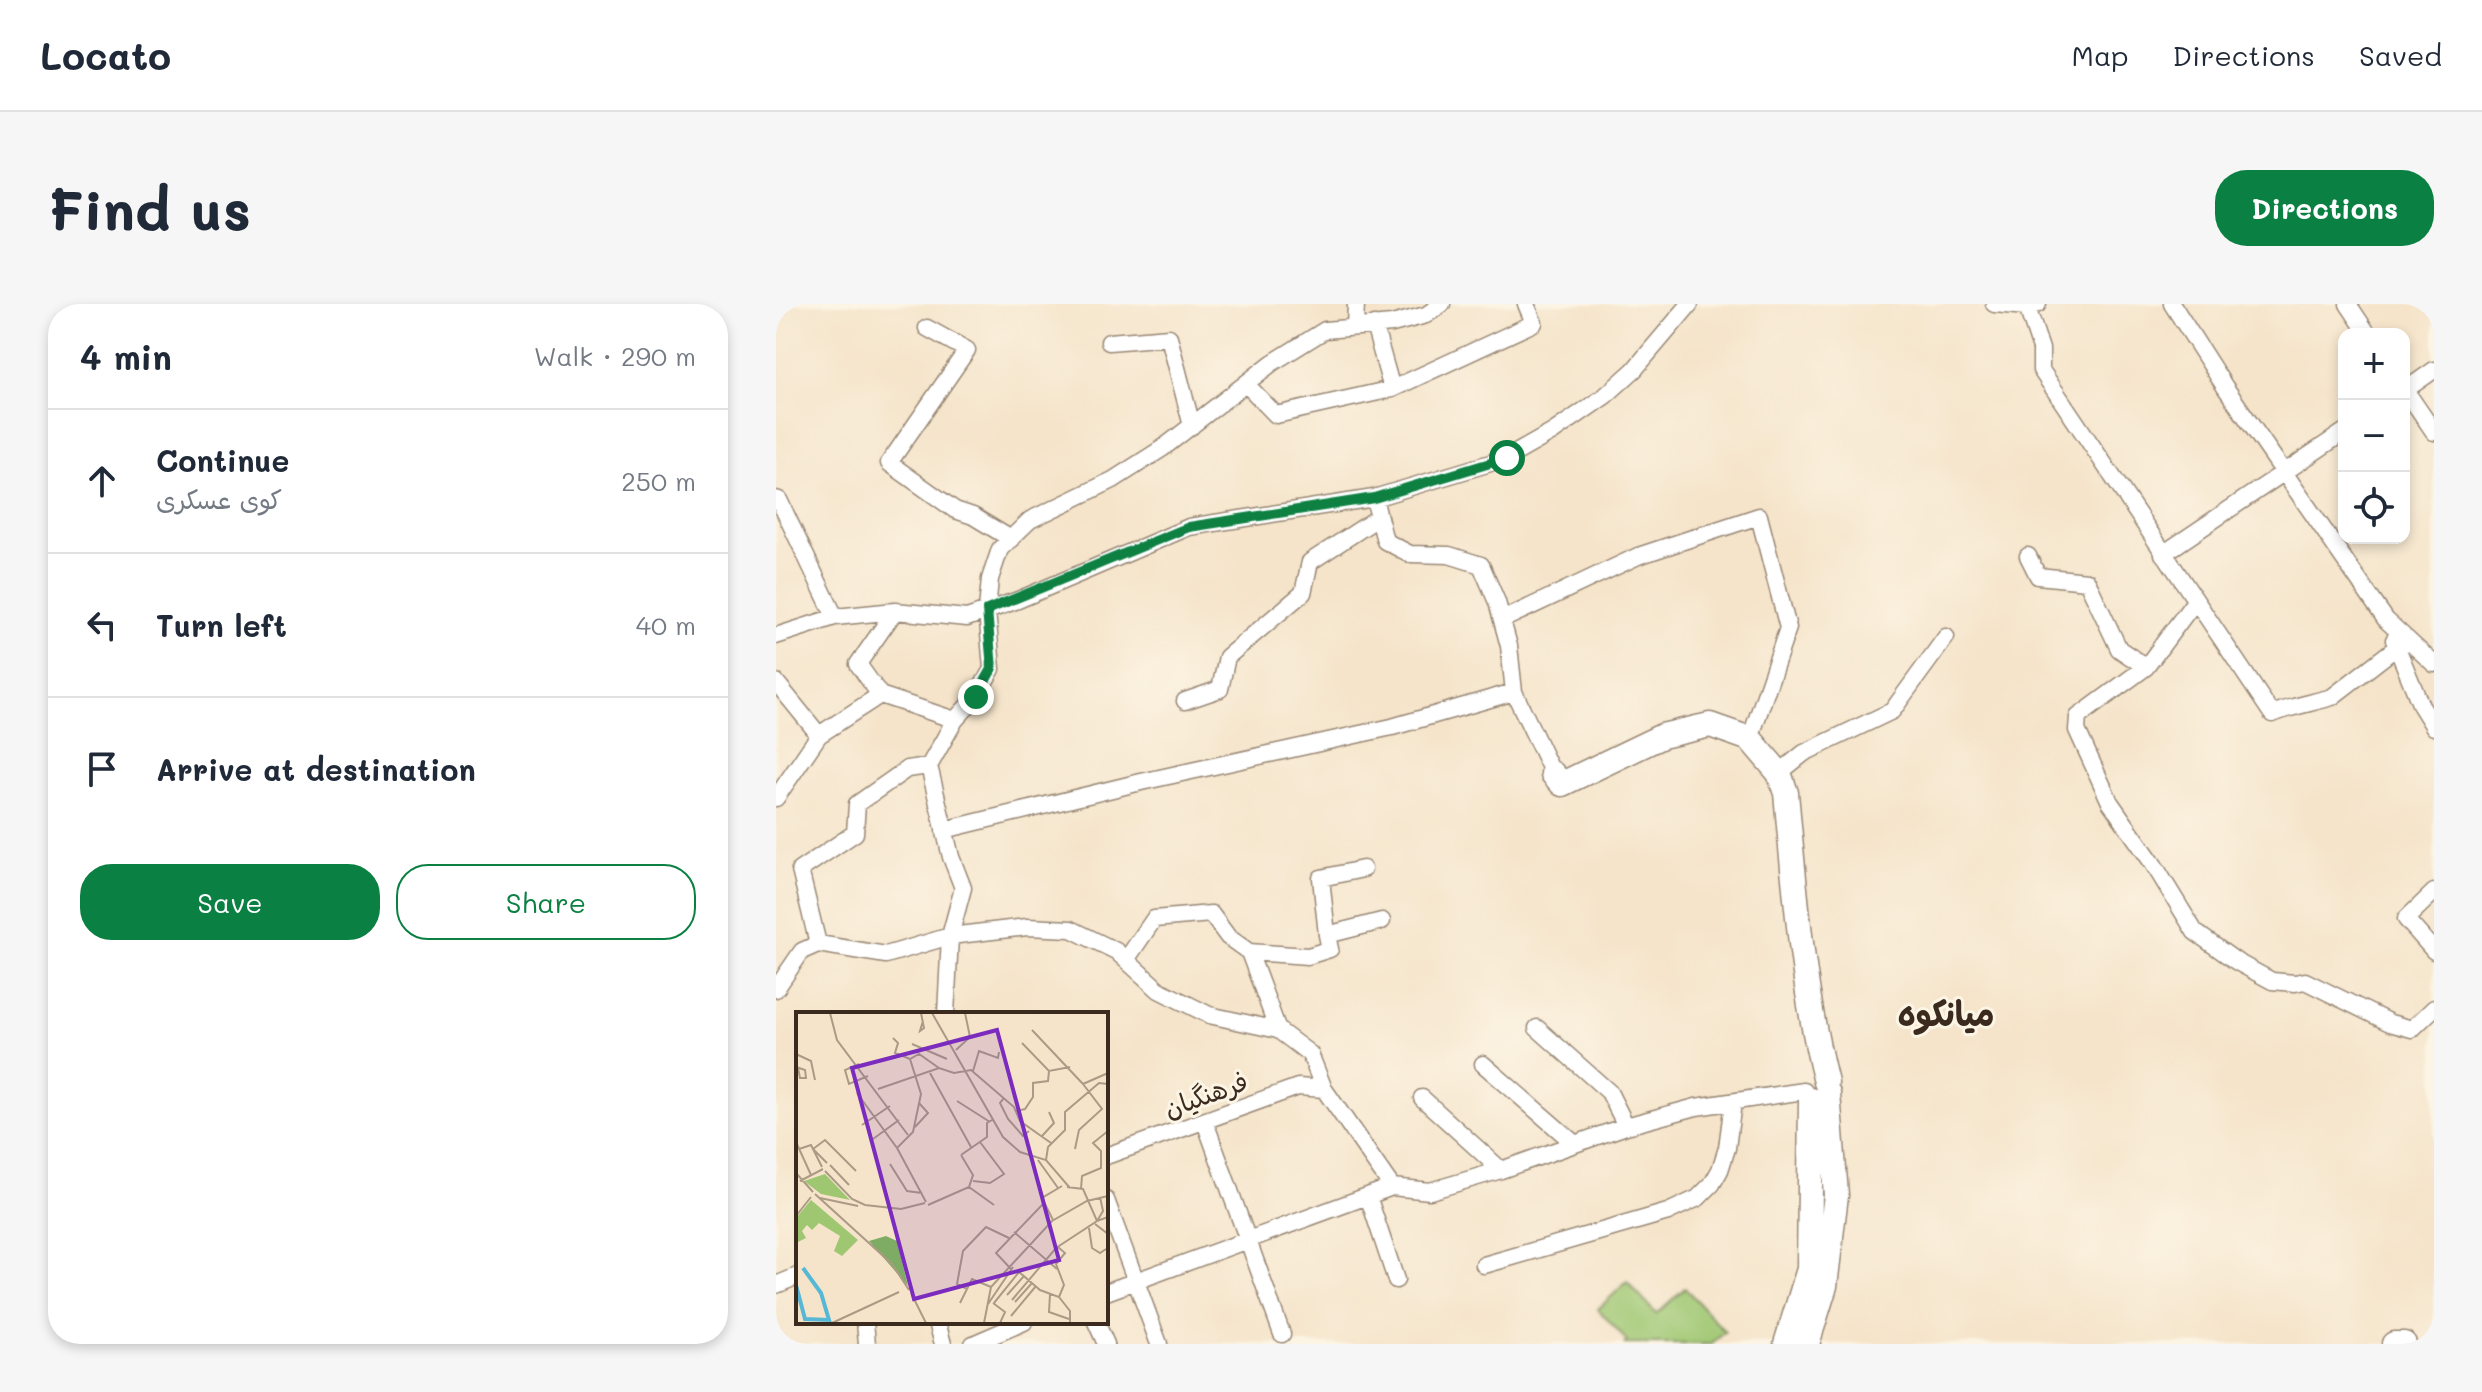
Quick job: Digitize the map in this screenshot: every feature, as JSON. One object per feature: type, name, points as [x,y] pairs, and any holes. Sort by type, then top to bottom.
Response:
[{"type":"main road","points":[[1553,774],[1562,784],[1662,736],[1710,725],[1750,739],[1779,773],[1786,793],[1799,930],[1816,1042],[1809,1269],[1786,1344]]},
{"type":"main road","points":[[1807,1344],[1825,1286],[1836,1195],[1815,1089]]},
{"type":"main road","points":[[2394,1344],[2404,1344]]},
{"type":"street","points":[[1355,326],[1356,304]]},
{"type":"street","points":[[946,1012],[950,936],[963,888],[951,857],[929,766],[955,720],[976,697],[992,669],[987,610],[990,579],[1000,549],[1030,520],[1113,480],[1192,426],[1272,363],[1325,330],[1392,324],[1426,315],[1442,304]]},
{"type":"street","points":[[1246,384],[1276,415],[1392,389],[1534,323],[1526,304]]},
{"type":"street","points":[[776,636],[835,617],[895,611],[967,618],[1189,527],[1374,498],[1507,458],[1553,432],[1605,396],[1634,370],[1690,304]]},
{"type":"street","points":[[1994,304],[2032,306],[2041,349],[2041,370],[2272,714],[2303,702],[2332,697],[2402,644]]},
{"type":"street","points":[[2172,304],[2402,644],[2421,706],[2434,727]]},
{"type":"street","points":[[2348,304],[2364,328]]},
{"type":"street","points":[[1374,325],[1392,389]]},
{"type":"street","points":[[927,328],[967,350],[889,463],[955,510],[973,516],[1011,539]]},
{"type":"street","points":[[1109,342],[1169,337],[1192,426]]},
{"type":"street","points":[[2410,386],[2434,370]]},
{"type":"street","points":[[2410,398],[2434,432]]},
{"type":"street","points":[[2163,554],[2338,436]]},
{"type":"street","points":[[1374,498],[1385,541],[1410,554],[1449,555],[1481,565],[1509,646],[1514,692],[1553,774]]},
{"type":"street","points":[[776,499],[835,617]]},
{"type":"street","points":[[1502,620],[1638,556],[1759,516],[1788,628],[1750,739]]},
{"type":"street","points":[[1185,701],[1220,689],[1227,657],[1303,593],[1310,562],[1379,517]]},
{"type":"street","points":[[2028,556],[2038,576],[2087,581],[2119,649],[2146,667]]},
{"type":"street","points":[[2195,601],[2146,667],[2078,717],[2077,730],[2110,802],[2195,932],[2237,962],[2272,981],[2305,981],[2390,1023],[2412,1029],[2434,1008]]},
{"type":"street","points":[[895,611],[858,664],[880,695],[955,720]]},
{"type":"street","points":[[1779,773],[1804,753],[1892,711],[1946,637]]},
{"type":"street","points":[[2402,644],[2434,664]]},
{"type":"street","points":[[776,682],[819,735]]},
{"type":"street","points":[[944,830],[1141,782],[1392,727],[1514,692]]},
{"type":"street","points":[[776,798],[819,735],[880,695]]},
{"type":"street","points":[[818,944],[800,870],[855,833],[857,804],[907,769],[929,766]]},
{"type":"street","points":[[1126,960],[1154,919],[1211,914],[1228,937],[1249,952],[1308,956],[1330,949],[1321,878],[1363,869]]},
{"type":"street","points":[[2434,892],[2406,919],[2434,951]]},
{"type":"street","points":[[1327,935],[1382,921]]},
{"type":"street","points":[[776,989],[802,951],[818,944],[886,955],[950,936],[1027,927],[1071,929],[1116,951],[1159,990],[1209,1015],[1278,1030],[1310,1054],[1324,1089],[1392,1187]]},
{"type":"street","points":[[1249,952],[1278,1030]]},
{"type":"street","points":[[1537,1028],[1609,1092],[1626,1126]]},
{"type":"street","points":[[1483,1064],[1575,1144]]},
{"type":"street","name":"فرهنگیان","points":[[1108,1155],[1298,1087],[1324,1089]]},
{"type":"street","points":[[1108,1291],[1392,1187],[1430,1191],[1501,1170],[1626,1126],[1696,1107],[1815,1089]]},
{"type":"street","points":[[1422,1098],[1501,1170]]},
{"type":"street","points":[[1484,1265],[1668,1212],[1698,1198],[1720,1170],[1727,1148],[1733,1102]]},
{"type":"street","points":[[1205,1122],[1282,1334]]},
{"type":"street","points":[[1368,1196],[1396,1280]]},
{"type":"street","points":[[1108,1206],[1159,1344]]},
{"type":"street","points":[[776,1285],[796,1277]]},
{"type":"street","points":[[865,1324],[867,1344]]},
{"type":"street","points":[[938,1324],[943,1344]]},
{"type":"street","points":[[978,1342],[1017,1324]]},
{"type":"street","points":[[1097,1324],[1106,1344]]},
{"type":"green space","points":[[1627,1282],[1656,1314],[1685,1288],[1725,1332],[1712,1344],[1625,1344],[1627,1341],[1598,1309]]},
{"type":"district","name":"میانکوه","points":[[1946,1014]]},
{"type":"route","points":[[976,697],[992,669],[987,610],[1018,600],[1189,527],[1374,498],[1507,458]]}]
